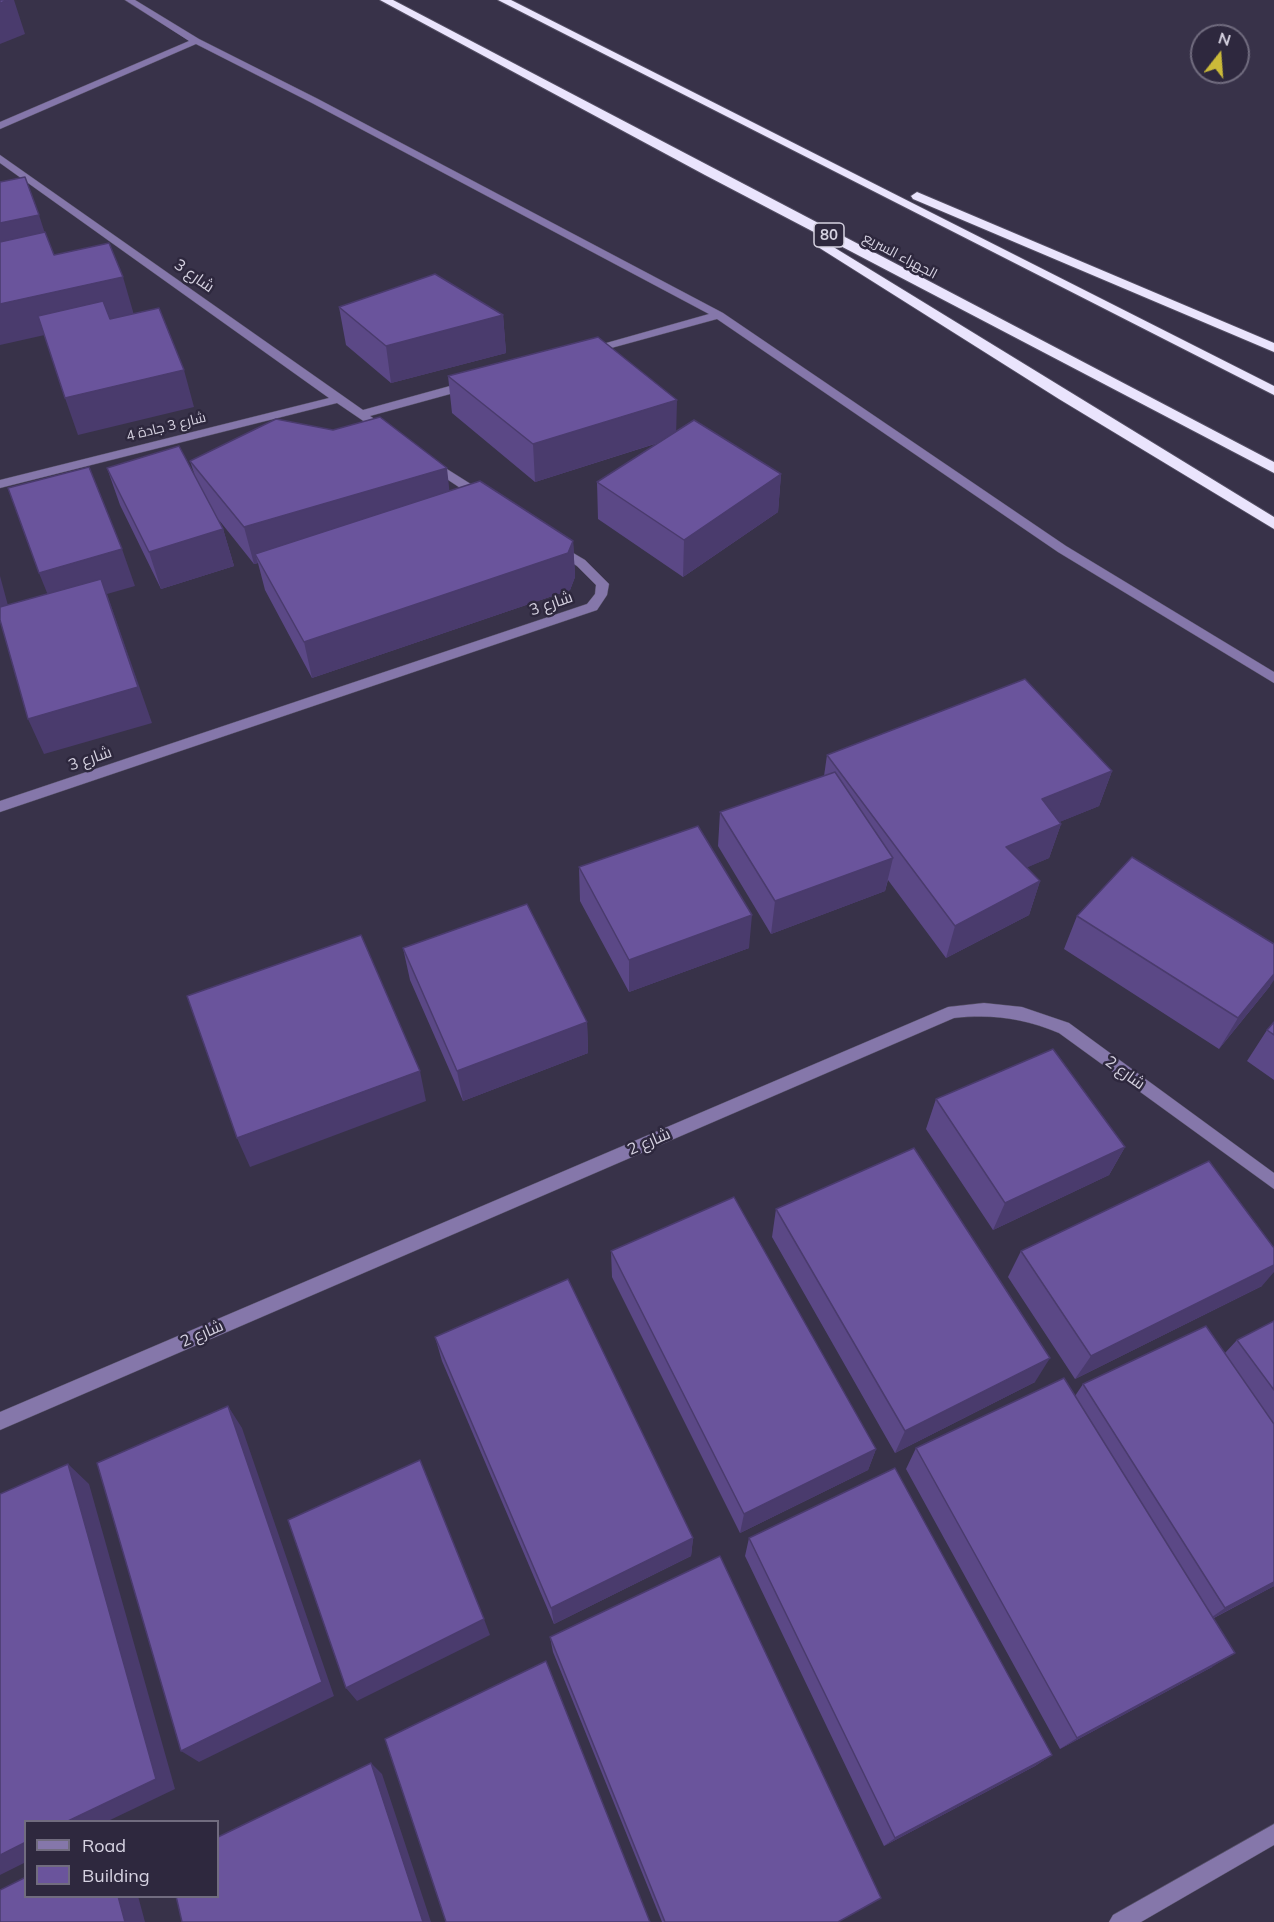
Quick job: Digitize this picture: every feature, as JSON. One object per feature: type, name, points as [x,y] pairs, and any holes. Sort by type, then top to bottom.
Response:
[{"type":"highway","name":"الجهراء السريع","points":[[385,0],[1274,468]]},
{"type":"highway","points":[[503,0],[1274,391]]},
{"type":"highway","points":[[777,137],[1274,348]]},
{"type":"highway","points":[[708,172],[1064,396],[1274,524]]},
{"type":"street","points":[[129,0],[196,41],[326,106],[719,315],[1062,549],[1274,678]]},
{"type":"street","points":[[0,126],[196,41]]},
{"type":"street","name":"شارع 3","points":[[0,158],[6,167],[399,441]]},
{"type":"street","points":[[573,355],[719,315]]},
{"type":"street","points":[[360,415],[484,380]]},
{"type":"street","name":"شارع 3 جادة 4","points":[[0,484],[338,399]]},
{"type":"street","points":[[418,454],[495,505]]},
{"type":"street","name":"شارع 3","points":[[0,807],[592,607],[601,595],[603,584],[581,564],[552,544]]},
{"type":"street","name":"شارع 2","points":[[0,1421],[953,1012],[983,1008],[1009,1008],[1064,1028],[1274,1182]]},
{"type":"street","points":[[1120,1922],[1274,1833]]},
{"type":"building","points":[[25,177],[39,215],[0,223],[0,182]]},
{"type":"building","points":[[45,232],[54,255],[109,243],[123,277],[0,304],[0,242]]},
{"type":"building","points":[[435,274],[503,315],[386,346],[339,307]]},
{"type":"building","points":[[103,301],[110,319],[159,308],[184,370],[65,398],[38,316]]},
{"type":"building","points":[[598,337],[677,400],[533,444],[448,376]]},
{"type":"building","points":[[380,417],[447,468],[244,527],[190,461],[276,419],[333,430]]},
{"type":"building","points":[[694,420],[781,474],[684,540],[597,482]]},
{"type":"building","points":[[179,446],[223,529],[149,552],[107,468]]},
{"type":"building","points":[[89,467],[122,549],[39,573],[8,488]]},
{"type":"building","points":[[480,481],[573,541],[568,553],[304,642],[255,554]]},
{"type":"building","points":[[101,579],[138,687],[28,719],[0,620],[0,607]]},
{"type":"building","points":[[1025,679],[1112,771],[1042,799],[1061,824],[1006,847],[1040,881],[955,926],[827,755]]},
{"type":"building","points":[[835,772],[893,858],[775,901],[720,812]]},
{"type":"building","points":[[698,826],[752,915],[629,960],[579,867]]},
{"type":"building","points":[[1132,857],[1274,944],[1274,974],[1238,1018],[1077,916]]},
{"type":"building","points":[[527,904],[587,1022],[457,1071],[403,948]]},
{"type":"building","points":[[361,935],[420,1071],[237,1138],[187,996]]},
{"type":"building","points":[[1274,1022],[1274,1035],[1267,1030]]},
{"type":"building","points":[[1053,1049],[1125,1147],[1005,1203],[936,1099]]},
{"type":"building","points":[[914,1148],[1050,1358],[905,1431],[776,1209]]},
{"type":"building","points":[[1209,1161],[1274,1248],[1274,1265],[1091,1356],[1021,1251]]},
{"type":"building","points":[[734,1197],[876,1449],[744,1514],[611,1251]]},
{"type":"building","points":[[568,1279],[693,1538],[551,1608],[435,1337]]},
{"type":"building","points":[[1274,1321],[1274,1390],[1237,1340]]},
{"type":"building","points":[[1206,1326],[1274,1424],[1274,1582],[1225,1608],[1083,1384]]},
{"type":"building","points":[[1064,1378],[1235,1653],[1077,1738],[916,1448]]},
{"type":"building","points":[[228,1406],[322,1682],[181,1751],[97,1463]]},
{"type":"building","points":[[420,1460],[484,1619],[346,1688],[288,1520]]},
{"type":"building","points":[[68,1464],[156,1779],[70,1820],[24,1820],[24,1843],[0,1855],[0,1494]]},
{"type":"building","points":[[895,1468],[1052,1755],[895,1838],[749,1538]]},
{"type":"building","points":[[720,1556],[881,1898],[838,1922],[665,1922],[550,1637]]},
{"type":"building","points":[[546,1661],[650,1922],[446,1922],[385,1739]]},
{"type":"building","points":[[371,1763],[423,1922],[182,1922],[176,1898],[219,1898],[219,1837]]},
{"type":"building","points":[[24,1878],[24,1898],[119,1898],[125,1922],[0,1922],[0,1890]]}]
